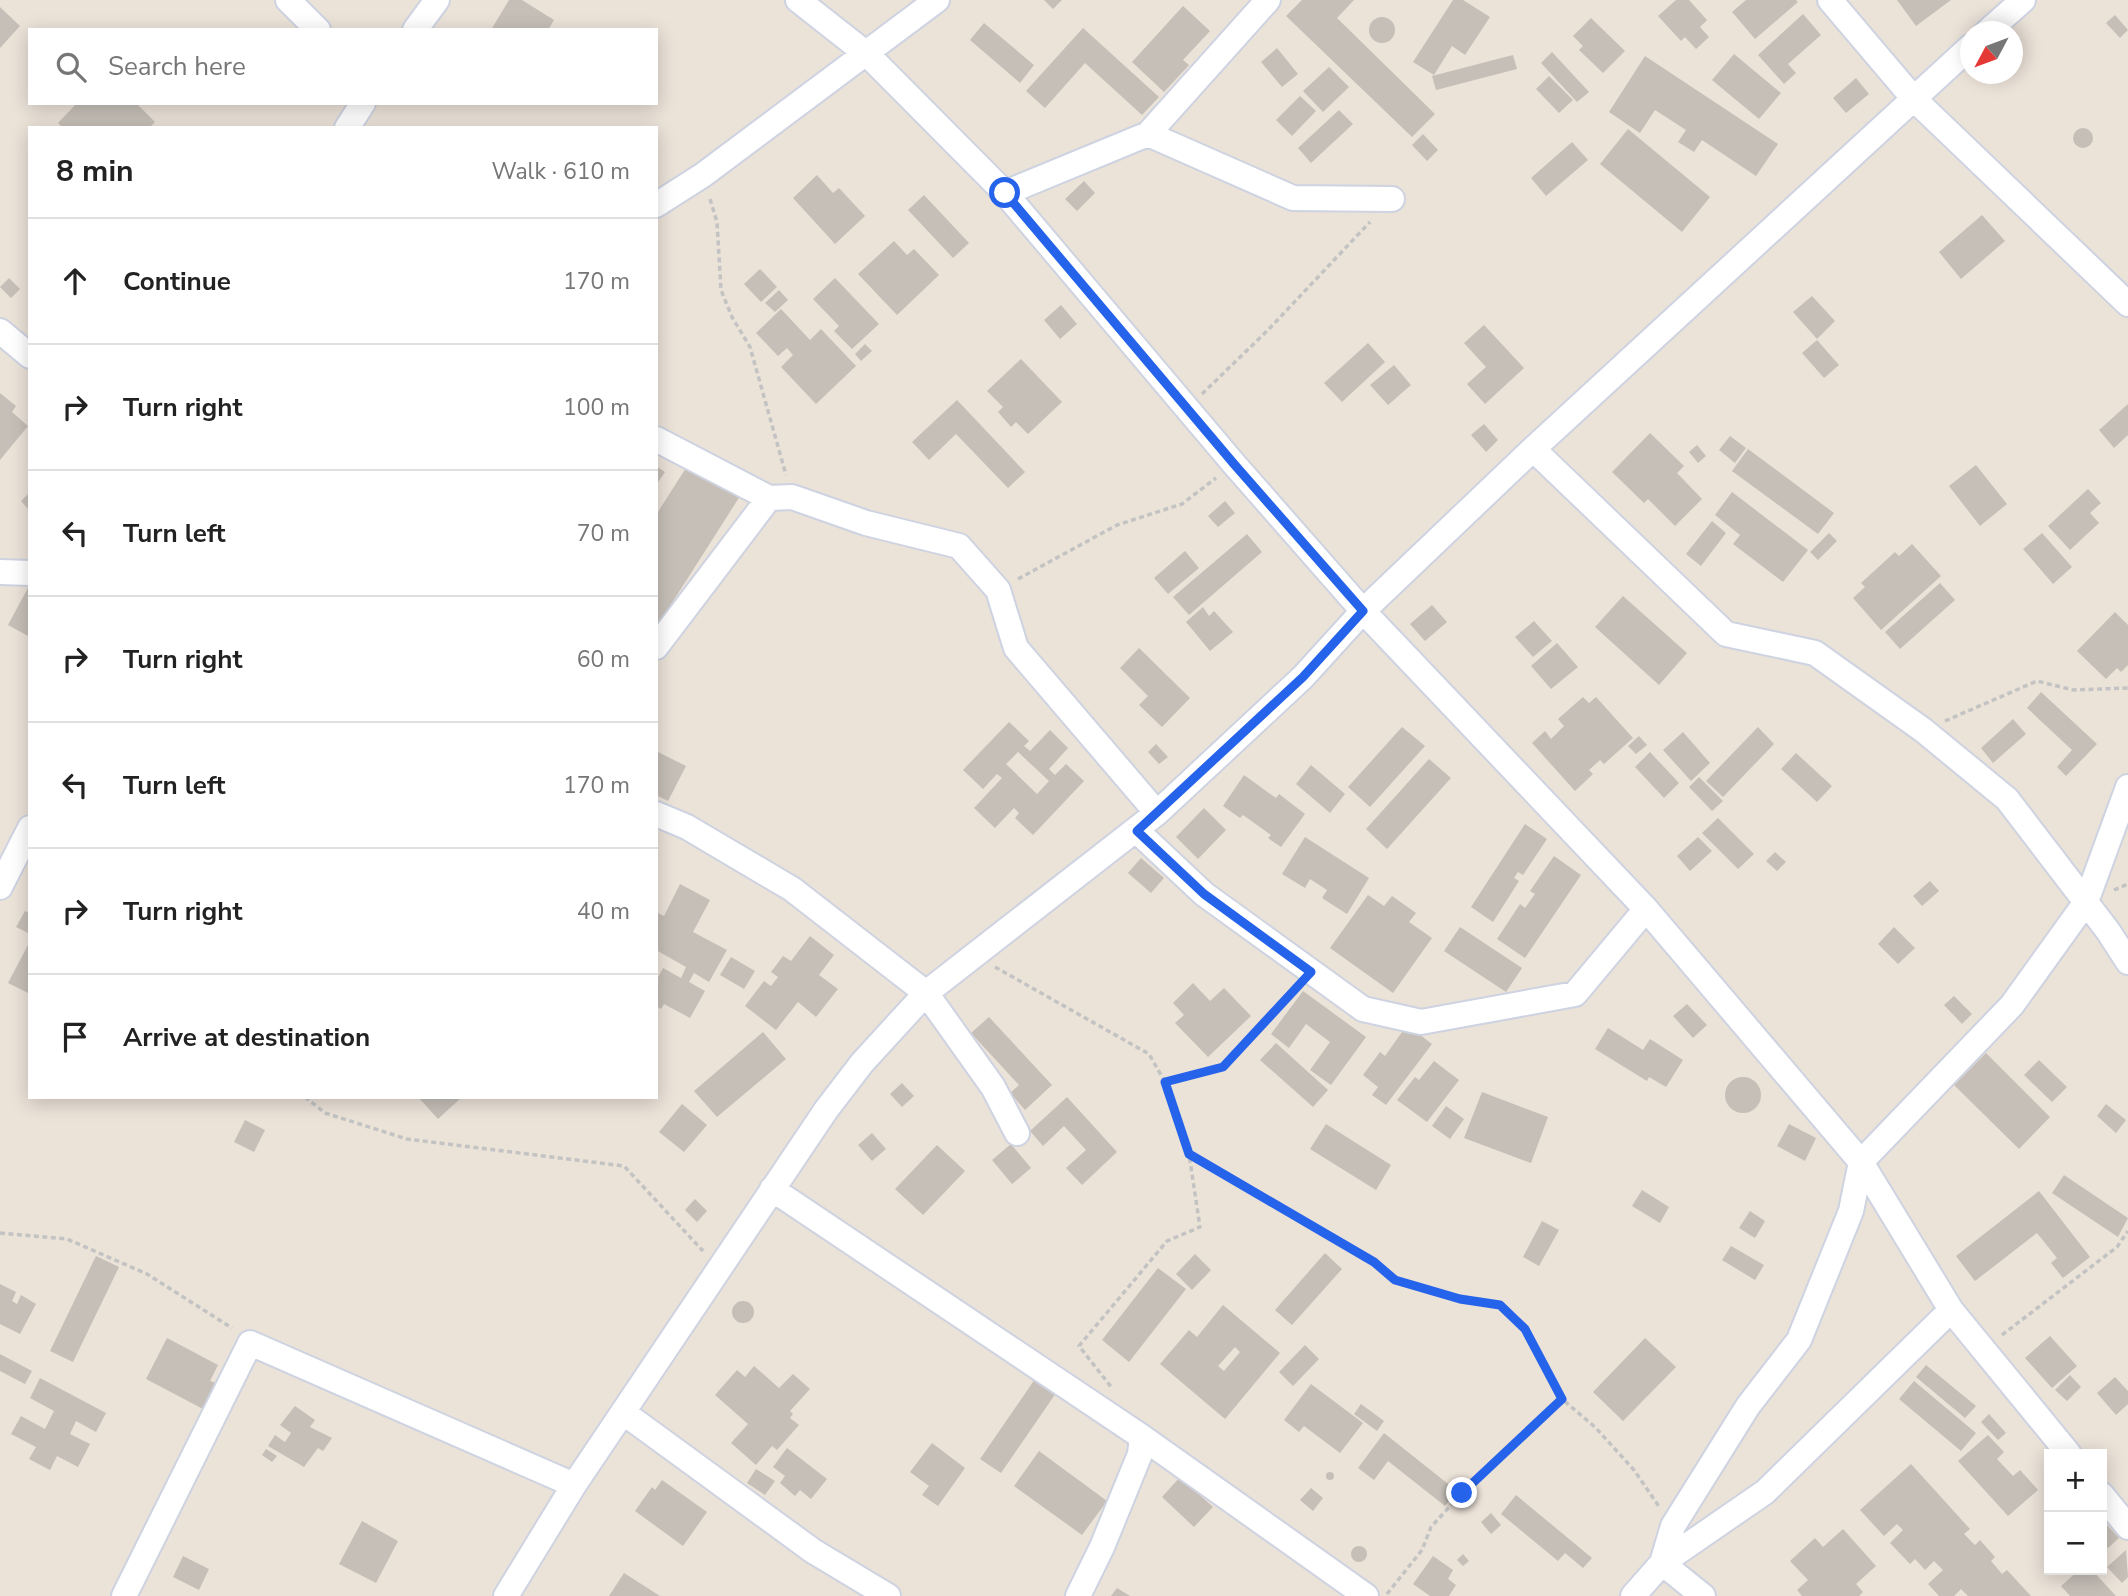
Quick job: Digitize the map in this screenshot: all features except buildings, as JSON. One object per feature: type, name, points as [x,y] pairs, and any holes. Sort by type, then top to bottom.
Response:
[{"type":"street","points":[[288,0],[316,28]]},
{"type":"street","points":[[416,28],[437,0]]},
{"type":"street","points":[[799,0],[868,55],[1005,193],[1234,464],[1363,611],[1646,909],[1861,1162],[1951,1310],[2065,1449]]},
{"type":"street","points":[[658,204],[703,175],[868,55],[937,0]]},
{"type":"street","points":[[1005,193],[1147,134],[1268,0]]},
{"type":"street","points":[[1830,0],[1914,99],[2128,304]]},
{"type":"street","points":[[1999,21],[2023,0]]},
{"type":"street","points":[[506,1596],[574,1485],[840,1091],[926,993],[1157,813],[1303,677],[1363,611],[1533,449],[1960,56]]},
{"type":"street","points":[[348,126],[362,105]]},
{"type":"street","points":[[1147,134],[1293,198],[1392,199]]},
{"type":"street","points":[[0,331],[28,354]]},
{"type":"street","points":[[658,440],[781,497],[866,523],[959,546],[998,590],[1016,648],[1157,813]]},
{"type":"street","points":[[1533,449],[1726,634],[1815,653],[1923,730],[2007,799],[2128,962]]},
{"type":"street","points":[[658,645],[781,497]]},
{"type":"street","points":[[0,572],[28,573]]},
{"type":"street","points":[[1662,1563],[1673,1526],[1748,1406],[1799,1340],[1851,1211],[1861,1162],[2012,1005],[2086,902],[2128,787]]},
{"type":"street","points":[[658,815],[687,827],[792,889],[926,993],[993,1087],[1017,1133]]},
{"type":"street","points":[[1137,831],[1204,894],[1363,1009],[1421,1022],[1575,994],[1646,909]]},
{"type":"street","points":[[0,887],[28,832]]},
{"type":"street","points":[[772,1189],[1142,1437],[1366,1596]]},
{"type":"street","points":[[1633,1596],[1662,1563],[1765,1492],[1951,1310]]},
{"type":"street","points":[[124,1596],[250,1343],[574,1485]]},
{"type":"street","points":[[624,1413],[813,1551],[888,1596]]},
{"type":"street","points":[[1078,1596],[1135,1465],[1142,1437]]},
{"type":"street","points":[[2107,1501],[2128,1527]]},
{"type":"street","points":[[1662,1563],[1703,1596]]},
{"type":"path","points":[[703,175],[717,222],[721,290],[732,317],[750,347],[781,497]]},
{"type":"path","points":[[1188,408],[1268,330],[1392,199]]},
{"type":"path","points":[[998,590],[1117,525],[1182,504],[1234,464]]},
{"type":"path","points":[[1923,730],[2037,681],[2073,691],[2128,688]]},
{"type":"path","points":[[974,956],[1149,1054],[1165,1082],[1189,1154],[1200,1227],[1167,1241],[1079,1346],[1117,1395]]},
{"type":"path","points":[[1165,1082],[1223,1067],[1311,972]]},
{"type":"path","points":[[307,1099],[324,1114],[407,1139],[624,1166],[719,1268]]},
{"type":"path","points":[[1189,1154],[1374,1262],[1395,1280],[1460,1299],[1500,1305],[1525,1329],[1562,1399],[1595,1427],[1634,1471],[1673,1526]]},
{"type":"path","points":[[1983,1349],[2117,1247],[2128,1231]]},
{"type":"path","points":[[0,1233],[67,1239],[146,1274],[218,1316],[250,1343]]},
{"type":"path","points":[[1386,1596],[1422,1550],[1431,1527],[1462,1493],[1562,1399]]},
{"type":"route","points":[[1005,193],[1234,464],[1363,611],[1303,677],[1137,831],[1204,894],[1311,972],[1223,1067],[1165,1082],[1189,1154],[1336,1243],[1374,1262],[1395,1280],[1460,1299],[1500,1305],[1525,1329],[1562,1399],[1462,1493]]}]
